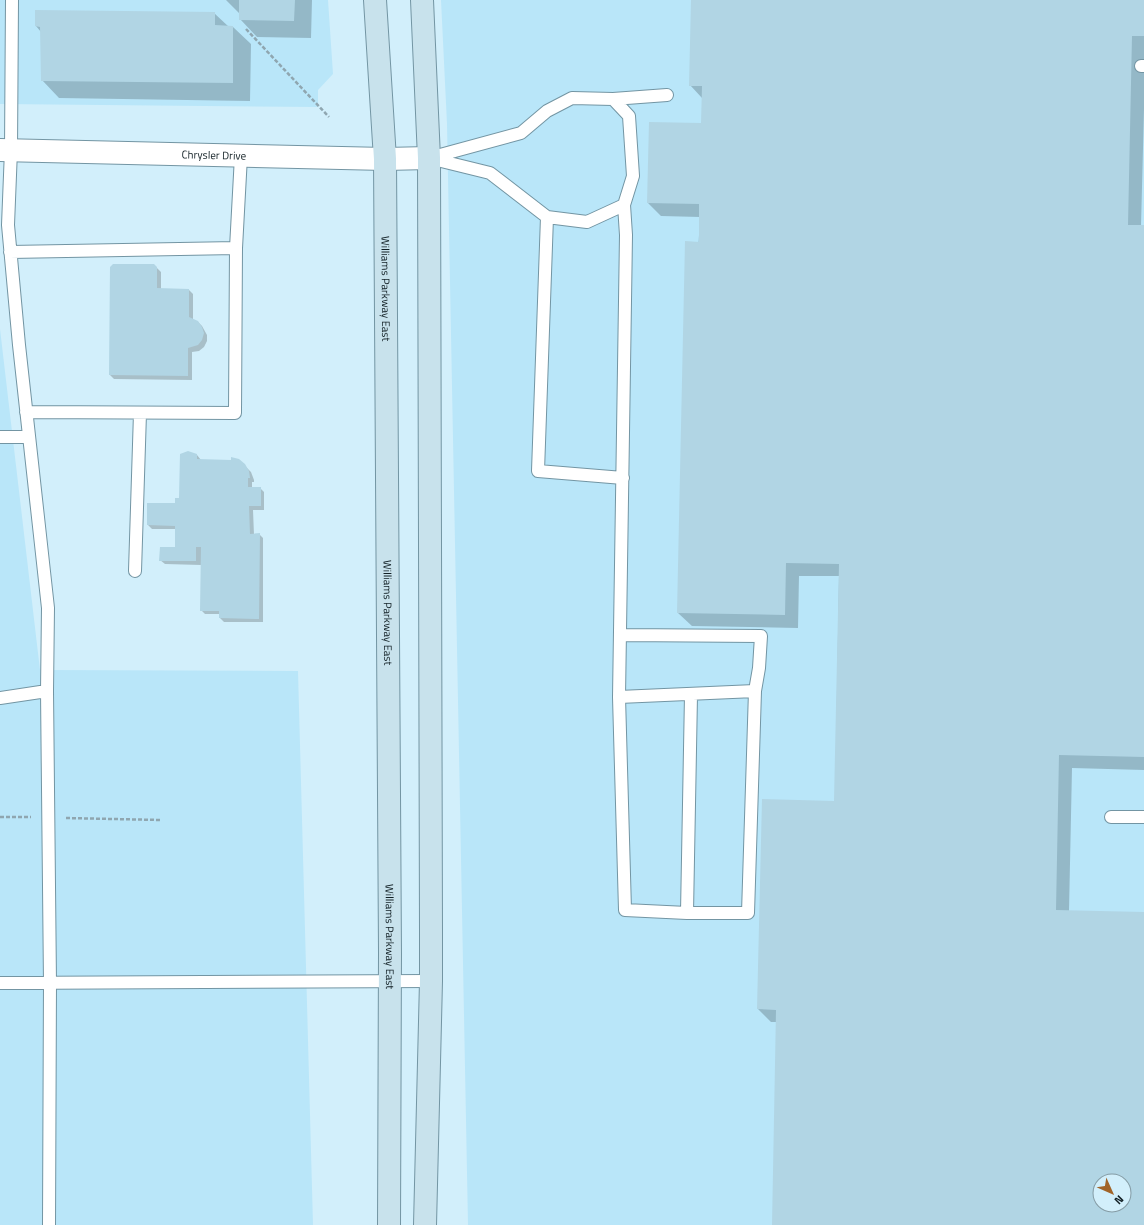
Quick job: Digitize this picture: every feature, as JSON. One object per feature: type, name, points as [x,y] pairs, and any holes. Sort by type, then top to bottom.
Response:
[{"type":"main road","name":"Williams Parkway East","points":[[375,0],[385,159],[390,981],[389,1225]]},
{"type":"main road","points":[[422,0],[429,158],[431,981],[425,1225]]},
{"type":"street","name":"Chrysler Drive","points":[[5,150],[385,159],[429,158]]},
{"type":"lane","points":[[12,0],[5,150],[8,225],[26,412],[48,608],[47,691],[50,982],[49,1225]]},
{"type":"lane","points":[[429,158],[521,133],[548,110],[572,98],[614,99],[667,95]]},
{"type":"lane","points":[[614,99],[629,116],[633,176],[624,205],[626,235],[619,697],[625,910],[687,913],[748,913],[755,691],[759,668],[761,636],[620,635]]},
{"type":"lane","points":[[26,412],[235,413],[236,248],[241,156]]},
{"type":"lane","points":[[429,158],[490,173],[547,217],[587,222],[624,205]]},
{"type":"lane","points":[[547,217],[538,471],[623,478]]},
{"type":"lane","points":[[10,252],[236,248]]},
{"type":"lane","points":[[135,571],[140,413]]},
{"type":"lane","points":[[0,438],[29,437]]},
{"type":"lane","points":[[0,698],[47,691]]},
{"type":"lane","points":[[619,697],[755,691]]},
{"type":"lane","points":[[687,913],[691,695]]},
{"type":"lane","points":[[1111,817],[1144,817]]},
{"type":"lane","points":[[0,983],[431,981]]},
{"type":"path","points":[[246,29],[329,117]]},
{"type":"path","points":[[0,817],[161,820]]},
{"type":"shaded area","points":[[0,0],[328,0],[333,74],[318,90],[318,107],[0,104]]},
{"type":"shaded area","points":[[441,0],[1144,0],[1144,1225],[468,1225],[447,124]]},
{"type":"shaded area","points":[[0,329],[40,670],[298,671],[313,1225],[0,1225]]},
{"type":"building","points":[[239,0],[295,0],[294,21],[239,20]]},
{"type":"building","points":[[691,0],[1144,0],[1144,36],[1132,36],[1128,225],[1144,225],[1144,757],[1059,755],[1056,910],[1144,912],[1144,1225],[772,1225],[776,1010],[757,1009],[762,799],[834,801],[839,564],[786,563],[785,615],[677,613],[685,241],[699,242],[699,204],[647,203],[649,122],[701,123],[702,86],[689,86]]},
{"type":"building","points":[[35,10],[215,12],[215,25],[233,26],[233,83],[41,81],[40,27],[35,26]]},
{"type":"building","points":[[113,264],[154,264],[157,267],[157,288],[189,289],[189,317],[198,321],[204,333],[202,340],[198,345],[188,348],[188,376],[109,375],[110,267]]},
{"type":"building","points":[[188,451],[197,454],[197,459],[231,460],[231,457],[239,459],[245,464],[249,471],[250,478],[248,478],[248,487],[261,487],[261,506],[249,506],[250,534],[260,533],[259,619],[219,618],[219,611],[200,611],[201,547],[196,547],[196,561],[159,561],[160,547],[175,547],[175,526],[147,525],[147,503],[175,503],[175,498],[179,498],[180,454]]}]
